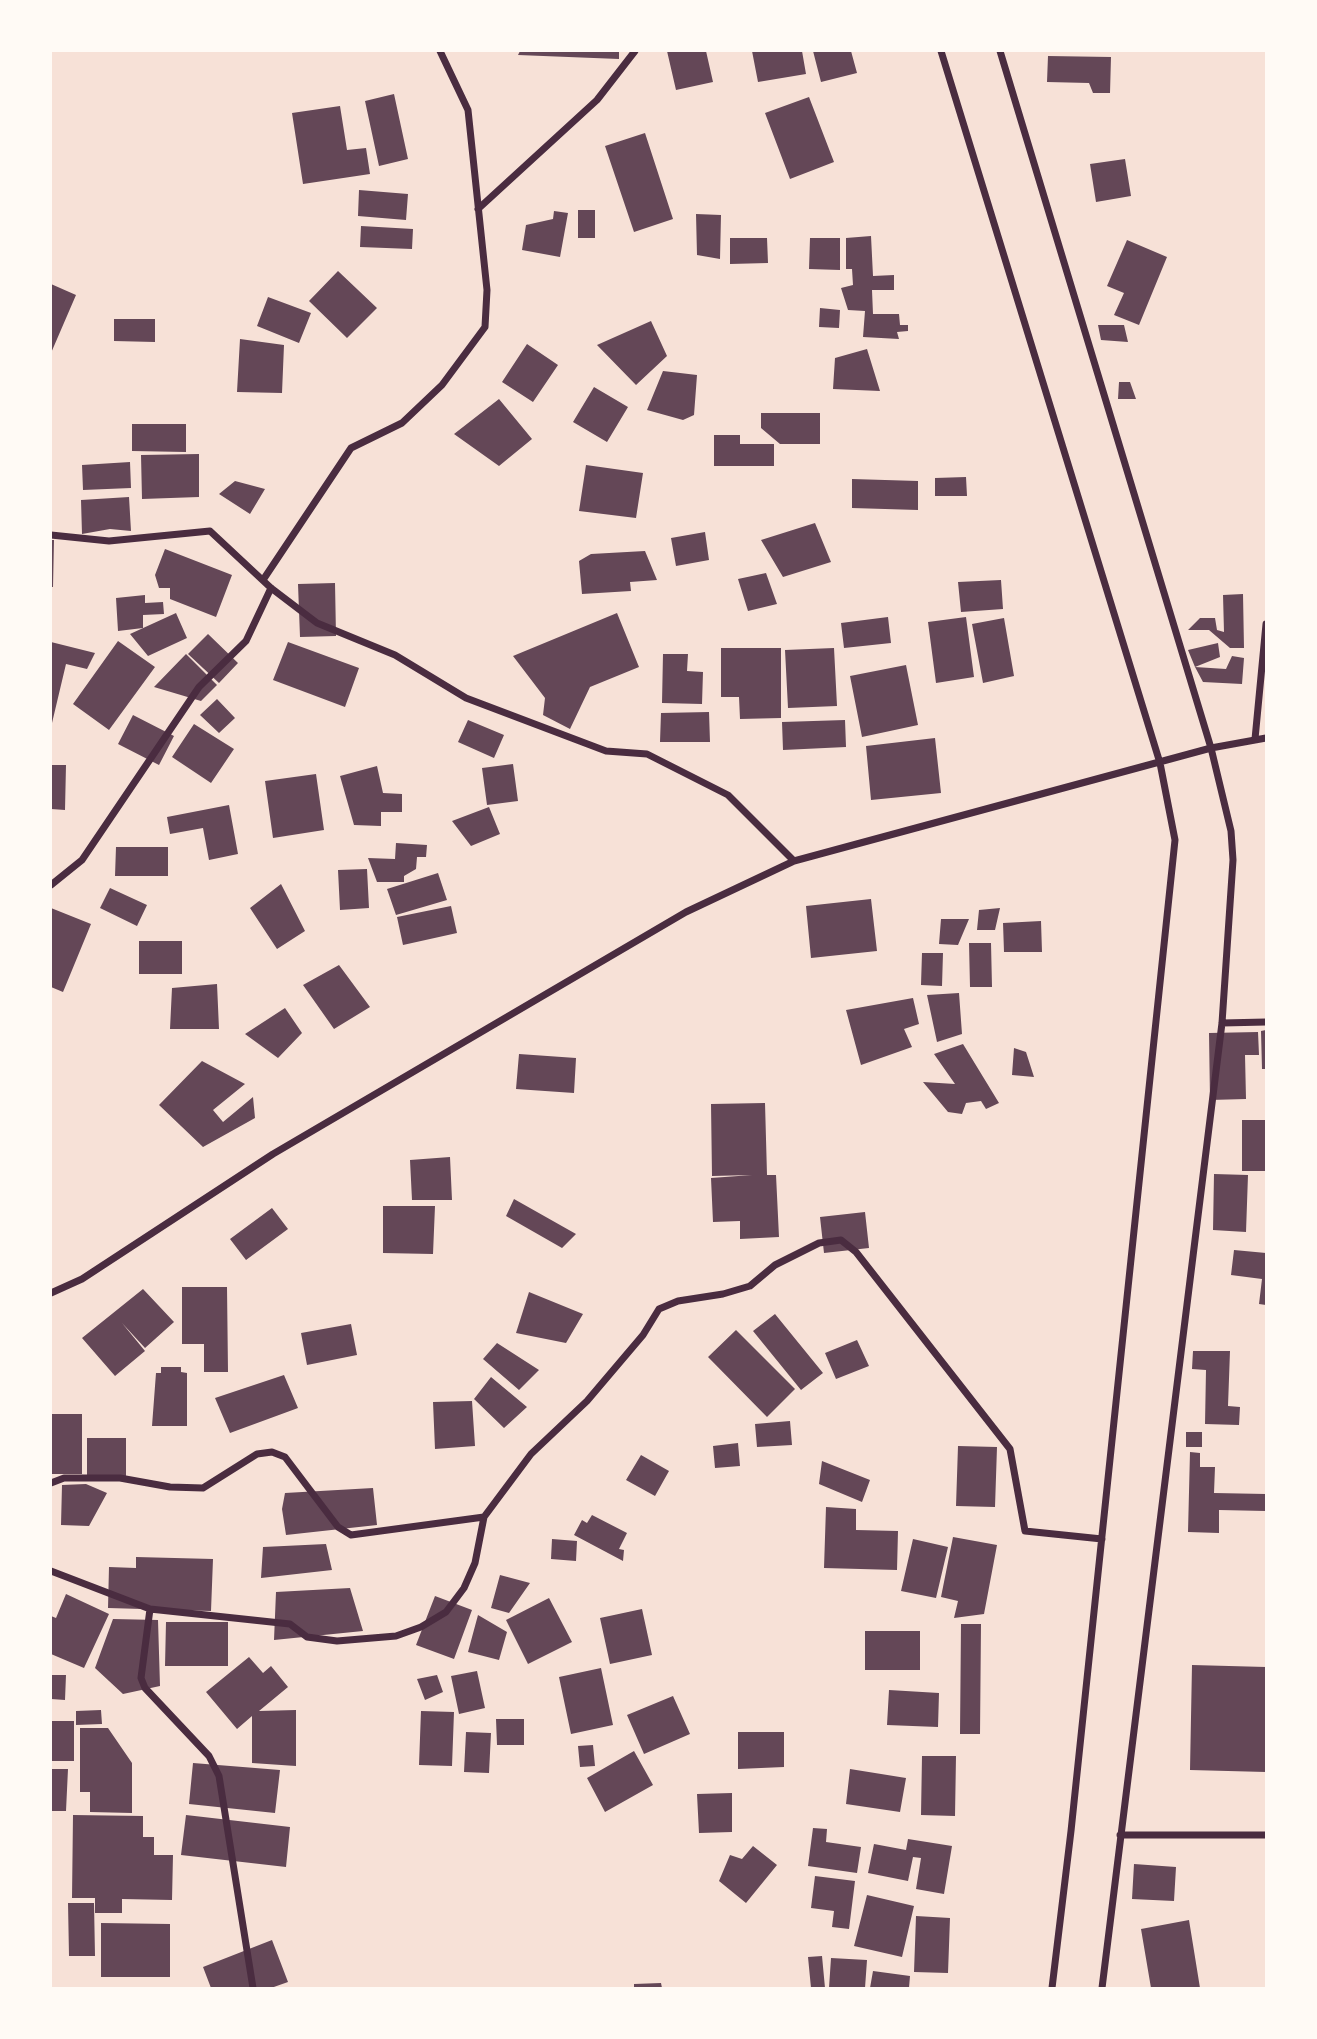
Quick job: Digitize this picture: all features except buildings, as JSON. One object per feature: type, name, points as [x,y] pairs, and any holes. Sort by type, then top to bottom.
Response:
[{"type":"street","points":[[263,580],[351,448],[402,423],[442,384],[485,327],[487,290],[468,110],[440,51]]},
{"type":"street","points":[[478,209],[597,100],[635,51]]},
{"type":"street","points":[[941,51],[1160,763],[1172,817],[1174,867],[1052,1988]]},
{"type":"street","points":[[1000,51],[1211,748],[1231,831],[1233,860],[1222,1023],[1102,1988]]},
{"type":"street","points":[[51,535],[110,541],[210,531],[271,589],[317,624],[395,655],[466,698],[606,751],[647,754],[727,795],[794,861]]},
{"type":"street","points":[[51,886],[82,860],[199,687],[246,641],[271,589]]},
{"type":"street","points":[[1255,739],[1266,624]]},
{"type":"street","points":[[51,1293],[82,1279],[274,1154],[686,912],[794,861],[1211,748],[1266,738]]},
{"type":"street","points":[[1222,1023],[1266,1022]]},
{"type":"street","points":[[51,1571],[150,1609],[290,1624],[306,1637],[337,1641],[396,1636],[446,1612],[464,1588],[475,1563],[484,1517],[531,1454],[587,1401],[643,1335],[659,1309],[678,1301],[723,1294],[750,1286],[775,1265],[819,1243],[841,1240],[856,1252],[1010,1450],[1025,1531],[1102,1539]]},
{"type":"street","points":[[51,1483],[64,1478],[120,1478],[170,1487],[203,1488],[257,1454],[272,1451],[285,1457],[338,1527],[351,1535],[484,1517]]},
{"type":"street","points":[[150,1609],[141,1678],[145,1688],[209,1756],[219,1776],[253,1988]]},
{"type":"street","points":[[1120,1835],[1266,1835]]}]
